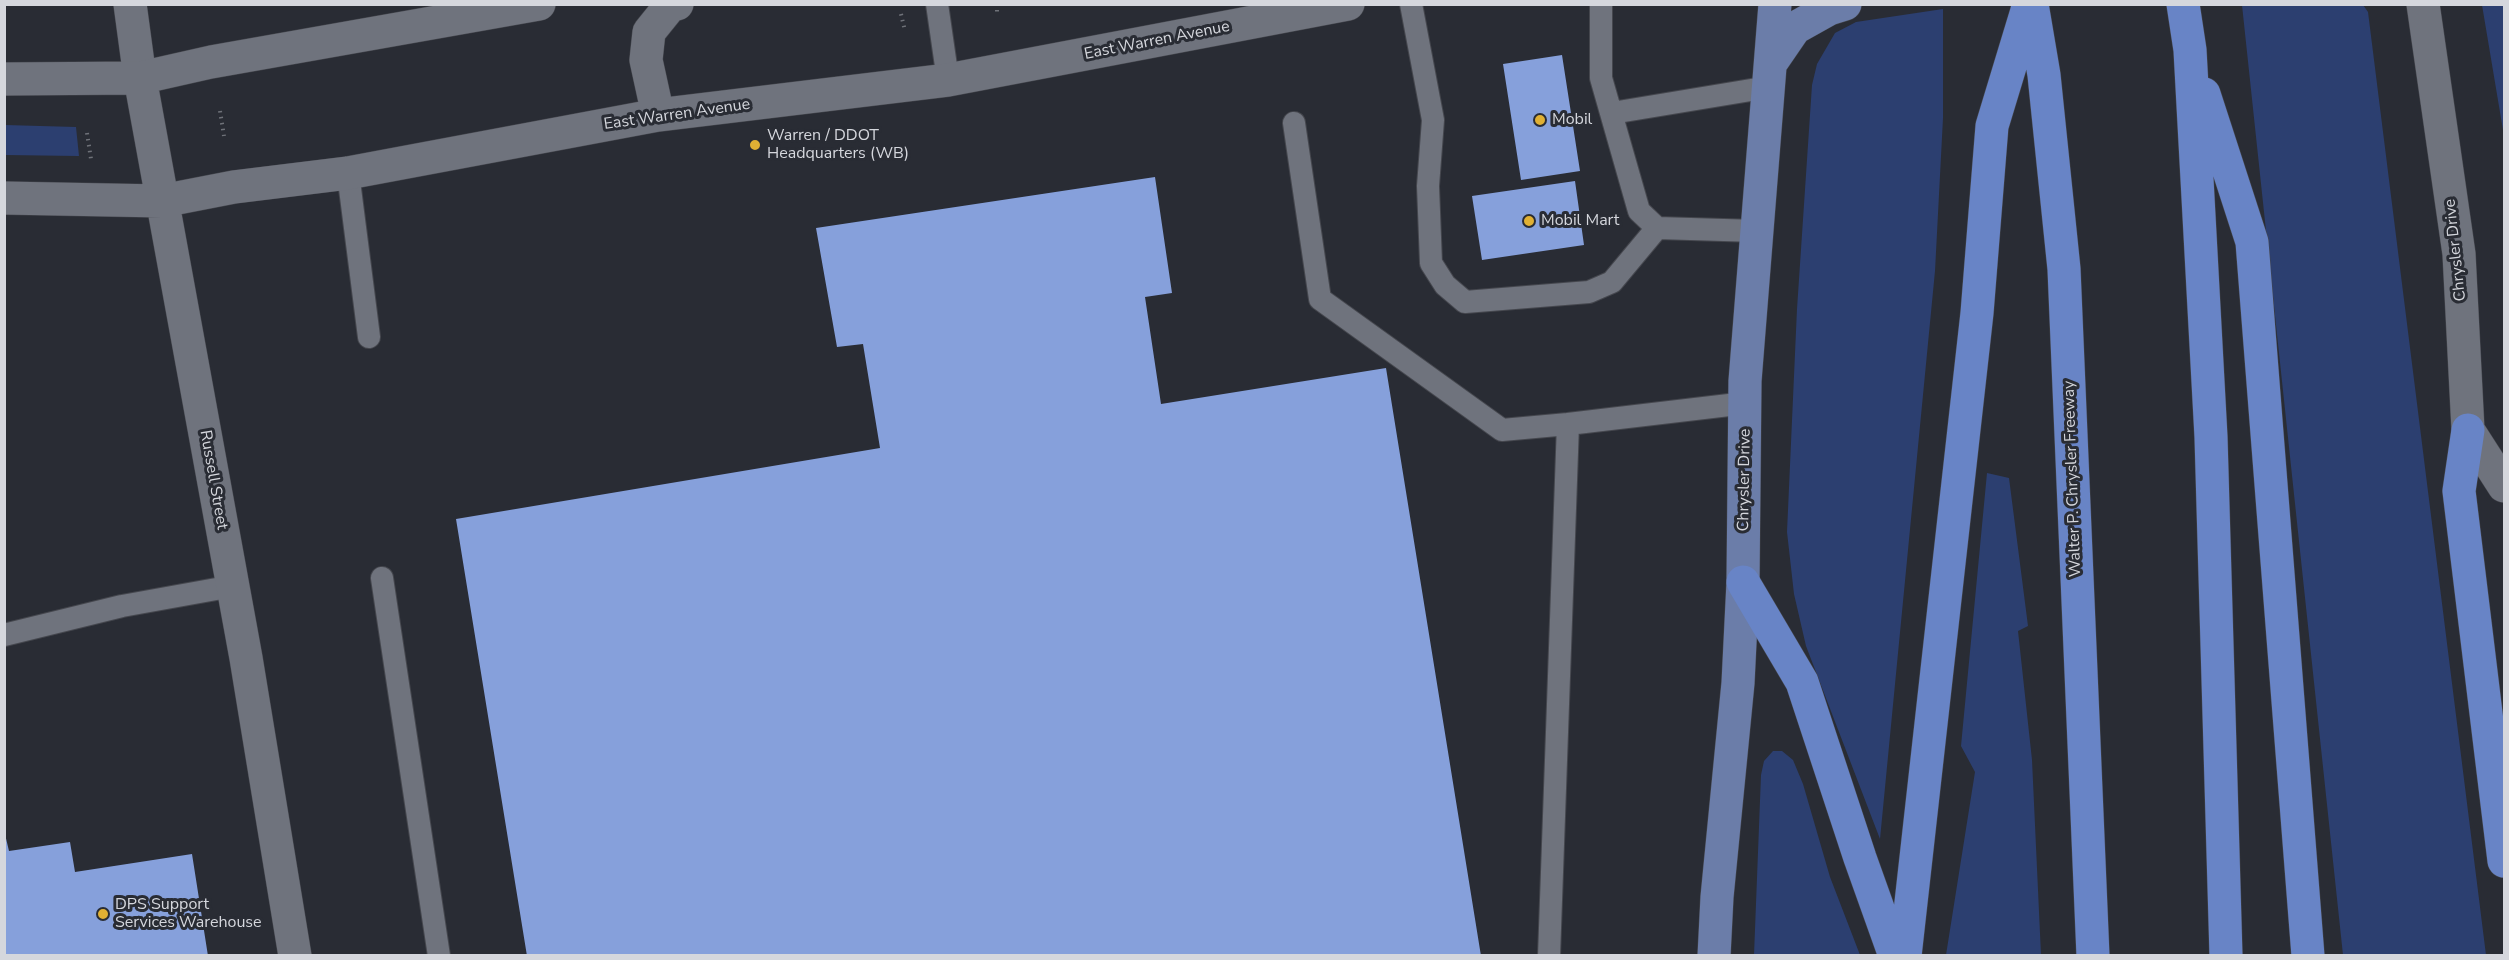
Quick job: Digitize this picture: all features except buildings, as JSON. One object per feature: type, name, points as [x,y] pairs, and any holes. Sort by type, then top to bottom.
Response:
[{"type":"highway","points":[[1905,956],[1976,325],[1992,126],[2030,4]]},
{"type":"highway","name":"Walter P. Chrysler Freeway","points":[[2030,4],[2044,75],[2064,269],[2093,956]]},
{"type":"highway","points":[[2183,4],[2190,50],[2211,437],[2226,956]]},
{"type":"highway","points":[[2190,50],[2252,242],[2308,956]]},
{"type":"highway","points":[[2468,430],[2459,491],[2505,861]]},
{"type":"highway","points":[[1743,582],[1803,682],[1860,858],[1895,956]]},
{"type":"main road","name":"Russell Street","points":[[130,4],[140,78],[233,586],[295,956]]},
{"type":"main road","points":[[4,79],[140,78],[211,62],[539,4]]},
{"type":"main road","points":[[658,115],[646,60],[649,32],[670,6],[677,4]]},
{"type":"main road","name":"East Warren Avenue","points":[[4,198],[162,201],[234,187],[348,173],[658,115],[948,80],[1348,4]]},
{"type":"main road","name":"Chrysler Drive","points":[[1714,956],[1717,897],[1738,683],[1743,582],[1745,381],[1775,4]]},
{"type":"main road","points":[[1770,75],[1795,28],[1829,9],[1845,4]]},
{"type":"main road","name":"Chrysler Drive","points":[[2423,4],[2459,254],[2468,430]]},
{"type":"main road","points":[[2468,430],[2505,486]]},
{"type":"lane","points":[[938,4],[948,80]]},
{"type":"lane","points":[[1411,4],[1433,120],[1428,186],[1431,263],[1445,285],[1465,302],[1589,292],[1612,282],[1657,228]]},
{"type":"lane","points":[[1601,4],[1601,78],[1639,211],[1657,228],[1757,231]]},
{"type":"lane","points":[[1612,113],[1770,75]]},
{"type":"lane","points":[[1294,123],[1320,299],[1502,430],[1746,403]]},
{"type":"lane","points":[[348,173],[369,337]]},
{"type":"lane","points":[[1549,956],[1568,424]]},
{"type":"lane","points":[[382,578],[439,956]]},
{"type":"lane","points":[[4,635],[122,606],[233,586]]},
{"type":"path","points":[[997,4],[997,12]]},
{"type":"path","points":[[901,14],[905,31]]},
{"type":"path","points":[[220,111],[224,136]]},
{"type":"path","points":[[87,133],[92,159]]},
{"type":"shaded area","points":[[2242,5],[2363,5],[2368,12],[2486,955],[2343,955]]},
{"type":"shaded area","points":[[2482,5],[2504,5],[2504,136]]},
{"type":"shaded area","points":[[1943,9],[1943,118],[1935,271],[1880,839],[1806,646],[1794,594],[1787,532],[1797,309],[1812,85],[1817,64],[1835,33],[1856,22]]},
{"type":"shaded area","points":[[5,125],[76,127],[79,156],[5,155]]},
{"type":"shaded area","points":[[1987,473],[2009,478],[2028,626],[2018,631],[2032,760],[2041,955],[1946,955],[1975,772],[1961,746]]},
{"type":"shaded area","points":[[1773,751],[1782,751],[1793,760],[1803,784],[1830,877],[1860,955],[1754,955],[1761,775],[1764,761]]},
{"type":"place","name":"Mobil","points":[[1540,120]]},
{"type":"place","name":"Warren / DDOT Headquarters (WB)","points":[[755,145]]},
{"type":"place","name":"Mobil Mart","points":[[1529,221]]},
{"type":"place","name":"DPS Support Services Warehouse","points":[[103,914]]}]
